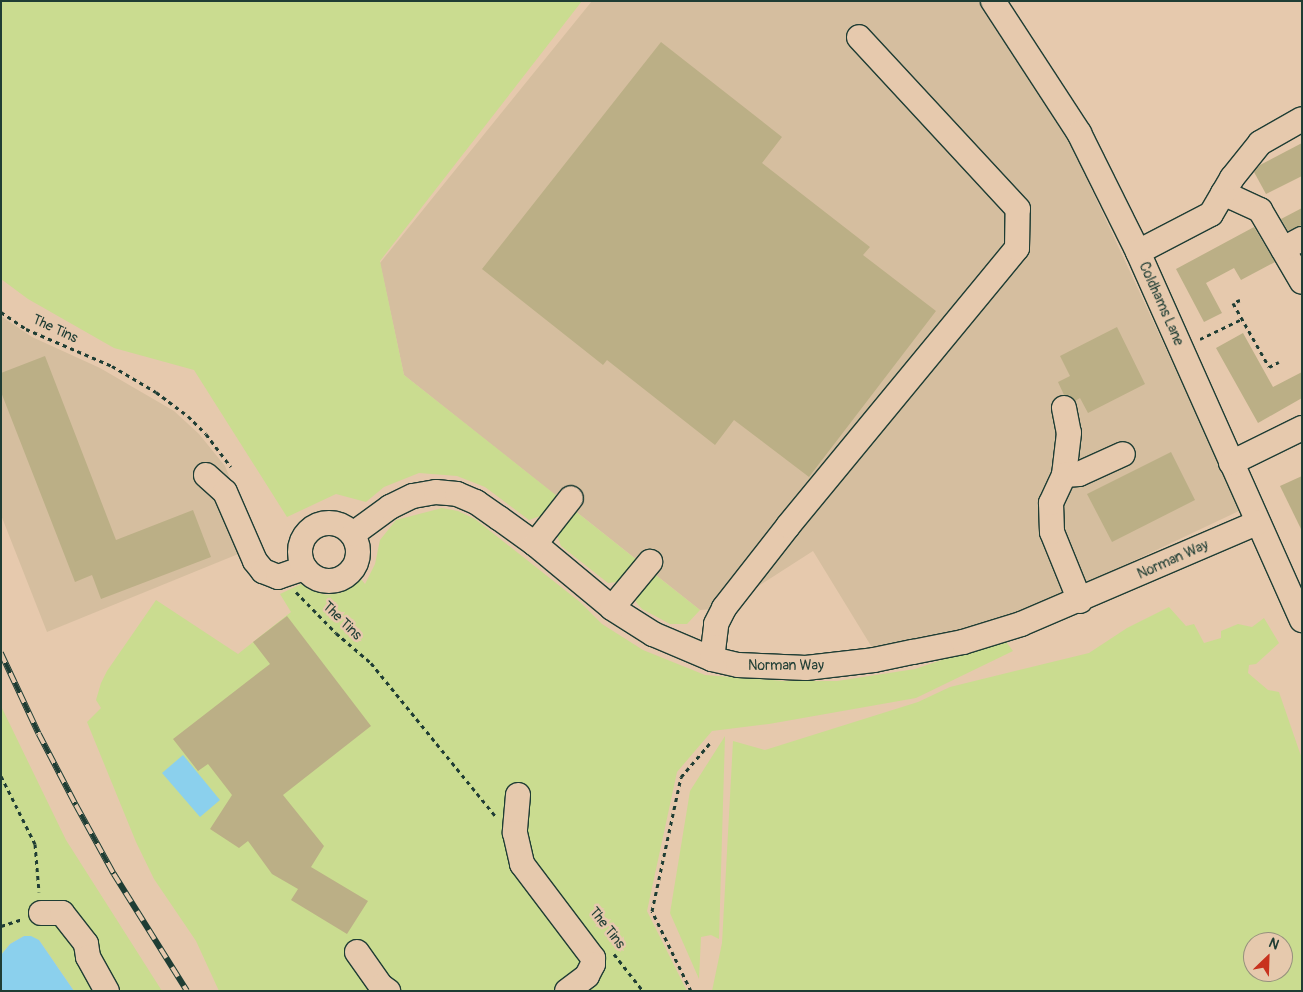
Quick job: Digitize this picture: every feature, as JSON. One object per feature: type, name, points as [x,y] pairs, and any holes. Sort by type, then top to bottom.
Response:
[{"type":"street","name":"Coldhams Lane","points":[[993,1],[1079,133],[1138,252],[1257,523],[1302,620]]},
{"type":"street","points":[[712,659],[716,624],[724,608],[788,526],[1016,248],[1018,209],[860,37]]},
{"type":"street","points":[[1138,252],[1211,214],[1223,193],[1260,143],[1302,119]]},
{"type":"street","points":[[1223,193],[1260,210],[1292,244],[1302,282]]},
{"type":"street","points":[[1064,408],[1069,432],[1064,475],[1051,503],[1052,532],[1080,601]]},
{"type":"street","points":[[1231,463],[1302,428]]},
{"type":"street","points":[[1064,475],[1079,474],[1123,454]]},
{"type":"street","points":[[206,475],[225,492],[255,561],[271,576],[278,577],[294,571],[311,575],[320,580],[336,580],[348,574],[358,557],[357,543],[353,534],[338,524],[325,522],[313,526],[303,537],[300,544],[300,558],[294,571]]},
{"type":"street","name":"Norman Way","points":[[353,534],[390,507],[413,496],[436,492],[457,494],[476,502],[535,544],[612,608],[653,634],[712,659],[738,665],[806,668],[874,660],[963,642],[1021,624],[1080,601],[1257,523]]},
{"type":"street","points":[[535,544],[570,498]]},
{"type":"street","points":[[612,608],[650,562]]},
{"type":"street","points":[[518,795],[516,833],[522,864],[593,958],[593,964],[586,976],[567,991]]},
{"type":"street","points":[[41,913],[62,913],[86,944],[88,957],[107,991]]},
{"type":"street","points":[[357,952],[381,986],[388,991]]},
{"type":"path","points":[[1240,300],[1233,303],[1269,367],[1279,362]]},
{"type":"path","name":"The Tins","points":[[1,312],[26,329],[112,366],[156,392],[188,416],[206,434],[236,476]]},
{"type":"path","points":[[1181,348],[1242,319]]},
{"type":"path","name":"The Tins","points":[[294,571],[293,588],[317,614],[371,663],[498,820],[516,833]]},
{"type":"path","points":[[691,991],[652,911],[681,777],[710,743]]},
{"type":"path","points":[[1,776],[34,844],[41,913],[1,926]]},
{"type":"path","name":"The Tins","points":[[612,953],[643,991]]},
{"type":"shaded area","points":[[592,1],[982,1],[1044,87],[1241,510],[1017,616],[876,654],[813,551],[724,608],[700,610],[404,375],[380,263]]},
{"type":"shaded area","points":[[1,316],[32,337],[100,368],[174,411],[199,434],[225,466],[258,546],[47,632],[1,515]]},
{"type":"green space","points":[[1,1],[582,1],[380,261],[404,375],[557,496],[543,515],[529,520],[485,487],[457,476],[419,473],[384,487],[366,502],[336,494],[287,517],[194,370],[114,348],[28,299],[1,279]]},
{"type":"green space","points":[[442,508],[458,511],[475,519],[580,602],[602,624],[643,650],[705,675],[784,681],[837,681],[915,669],[1004,639],[1013,651],[916,698],[769,724],[712,731],[677,772],[647,911],[687,991],[219,991],[196,941],[154,879],[136,842],[87,722],[101,708],[96,700],[101,683],[107,671],[156,600],[238,654],[291,612],[280,594],[301,584],[310,590],[326,595],[341,593],[361,579],[365,584],[375,564],[380,540],[396,520]]},
{"type":"green space","points":[[574,510],[637,560],[618,582],[608,583],[561,546],[557,535]]},
{"type":"green space","points":[[652,572],[700,610],[687,624],[670,624],[642,609],[636,602],[636,593]]},
{"type":"green space","points":[[1169,607],[1186,626],[1194,624],[1204,643],[1221,638],[1221,631],[1238,624],[1252,627],[1264,618],[1279,643],[1256,664],[1249,665],[1248,673],[1268,690],[1279,692],[1302,759],[1302,991],[712,991],[722,943],[733,741],[765,750],[918,702],[950,687],[1089,653],[1127,628]]},
{"type":"green space","points":[[1,706],[66,840],[162,991],[74,991],[39,940],[24,936],[10,944],[1,955]]},
{"type":"green space","points":[[725,736],[719,939],[711,935],[701,937],[699,979],[670,913],[690,791]]},
{"type":"water","points":[[183,755],[220,800],[200,817],[162,773]]},
{"type":"water","points":[[24,936],[31,936],[39,940],[74,991],[1,991],[1,955],[10,944]]},
{"type":"building","points":[[661,42],[782,137],[762,163],[870,247],[863,255],[936,311],[809,477],[734,420],[715,445],[607,360],[603,365],[482,269]]},
{"type":"building","points":[[1302,143],[1302,176],[1266,194],[1254,172],[1260,165]]},
{"type":"building","points":[[1302,208],[1302,225],[1288,231],[1281,219]]},
{"type":"building","points":[[1254,227],[1275,262],[1241,280],[1234,268],[1206,283],[1222,313],[1204,322],[1176,269]]},
{"type":"building","points":[[1117,327],[1145,384],[1088,413],[1080,398],[1075,401],[1069,395],[1064,395],[1058,382],[1070,376],[1060,356]]},
{"type":"building","points":[[1243,333],[1273,387],[1302,372],[1302,398],[1258,423],[1216,348]]},
{"type":"building","points":[[45,356],[116,540],[193,510],[211,557],[101,599],[92,575],[75,582],[1,392],[1,373]]},
{"type":"building","points":[[1171,452],[1195,500],[1112,542],[1087,494]]},
{"type":"building","points":[[1302,476],[1302,531],[1280,486]]},
{"type":"building","points":[[287,616],[371,726],[283,795],[324,846],[311,867],[368,901],[347,934],[291,900],[298,889],[272,874],[248,841],[239,848],[210,829],[232,795],[208,764],[198,771],[173,739],[270,664],[253,642]]},
{"type":"railway","points":[[1,653],[39,734],[76,805],[114,874],[187,991]]}]
